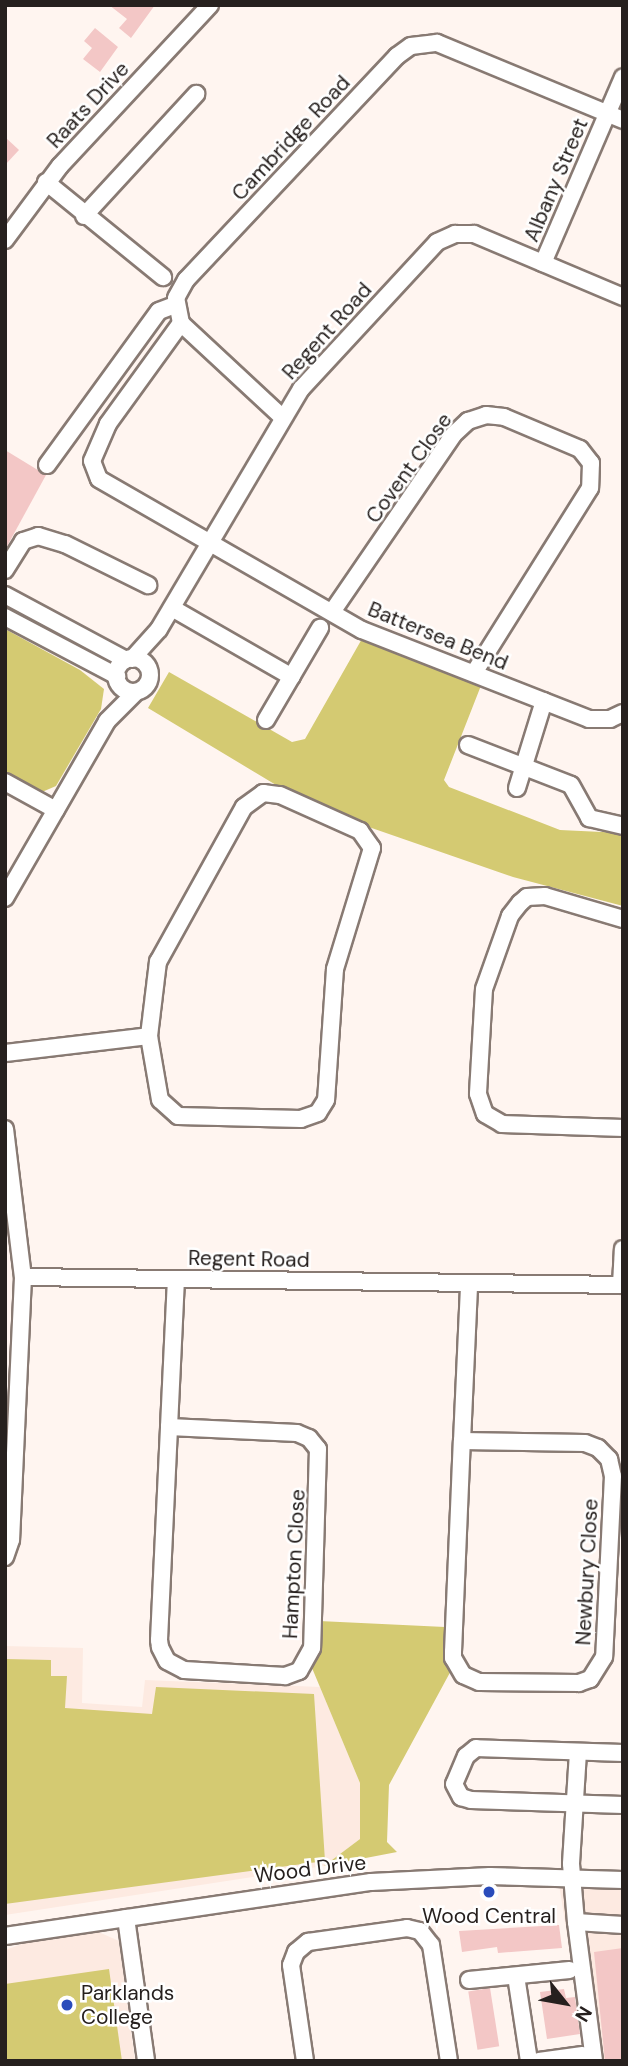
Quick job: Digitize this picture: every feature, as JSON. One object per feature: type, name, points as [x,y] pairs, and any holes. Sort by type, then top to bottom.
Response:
[{"type":"street","name":"Raats Drive","points":[[5,240],[46,182],[210,5]]},
{"type":"street","name":"Cambridge Road","points":[[175,304],[181,285],[411,46],[425,42],[452,48],[615,116]]},
{"type":"street","name":"Albany Street","points":[[543,263],[615,116],[623,77]]},
{"type":"street","points":[[84,216],[196,94]]},
{"type":"street","points":[[46,182],[84,216],[163,277]]},
{"type":"street","name":"Regent Road","points":[[129,659],[159,629],[282,417],[317,369],[437,242],[456,234],[474,234],[623,297]]},
{"type":"street","points":[[47,465],[159,311],[175,304],[181,323],[282,417]]},
{"type":"street","name":"Battersea Bend","points":[[181,323],[108,424],[92,468],[106,483],[362,630],[596,720],[623,713]]},
{"type":"street","name":"Covent Close","points":[[332,612],[453,435],[468,421],[486,415],[504,417],[580,449],[592,463],[590,488],[474,673]]},
{"type":"street","points":[[5,570],[23,541],[38,536],[65,544],[148,585]]},
{"type":"street","points":[[5,595],[129,659],[143,661],[149,671],[146,686],[136,691],[107,721],[5,898]]},
{"type":"street","points":[[172,608],[292,677]]},
{"type":"street","points":[[5,617],[136,691]]},
{"type":"street","points":[[266,720],[320,628]]},
{"type":"street","name":"Regent Road","points":[[149,671],[159,629]]},
{"type":"street","points":[[107,721],[118,680],[129,659]]},
{"type":"street","points":[[517,788],[522,763],[544,701]]},
{"type":"street","points":[[468,745],[522,763],[571,785],[593,821],[623,826]]},
{"type":"street","points":[[5,782],[56,810]]},
{"type":"street","points":[[274,793],[366,835],[372,855],[339,947],[328,1093],[317,1113],[301,1119],[172,1113],[158,1095],[149,1036],[161,953],[252,798],[274,793]]},
{"type":"street","points":[[623,919],[545,895],[527,897],[520,903],[510,916],[484,989],[478,1094],[485,1114],[502,1124],[623,1128]]},
{"type":"street","points":[[5,1053],[149,1036]]},
{"type":"street","points":[[5,1129],[23,1277],[11,1420],[11,1540],[5,1557]]},
{"type":"street","points":[[622,1285],[623,1250]]},
{"type":"street","name":"Regent Road","points":[[23,1277],[622,1285]]},
{"type":"street","name":"Hampton Close","points":[[169,1427],[297,1433],[310,1438],[318,1450],[312,1648],[299,1671],[285,1676],[184,1670],[163,1655],[159,1640],[169,1427],[176,1279]]},
{"type":"street","name":"Newbury Close","points":[[462,1441],[584,1443],[598,1448],[609,1459],[612,1476],[604,1657],[590,1679],[579,1683],[478,1682],[463,1675],[455,1665],[462,1441],[469,1285]]},
{"type":"street","points":[[623,1753],[476,1748],[466,1756],[454,1779],[457,1793],[466,1799],[623,1805]]},
{"type":"street","points":[[539,2061],[589,2058],[573,1878],[578,1752]]},
{"type":"street","name":"Wood Drive","points":[[5,1937],[371,1882],[478,1876],[623,1880]]},
{"type":"street","points":[[126,1918],[146,2061]]},
{"type":"street","points":[[576,1922],[623,1925]]},
{"type":"street","points":[[306,2061],[291,1965],[296,1952],[308,1942],[407,1928],[420,1931],[431,1945],[449,2061]]},
{"type":"street","points":[[469,1980],[570,1970]]},
{"type":"street","points":[[516,1976],[529,2061]]},
{"type":"shaded area","points":[[5,629],[80,670],[104,689],[101,709],[56,786],[42,792],[5,772]]},
{"type":"shaded area","points":[[363,637],[482,683],[444,780],[449,787],[560,830],[623,833],[623,906],[513,877],[363,825],[286,791],[148,708],[169,672],[292,742],[305,739]]},
{"type":"shaded area","points":[[319,1621],[445,1627],[445,1663],[453,1667],[389,1785],[387,1842],[397,1852],[324,1866],[360,1839],[360,1783],[312,1668],[318,1653]]},
{"type":"shaded area","points":[[5,1646],[83,1648],[82,1703],[142,1707],[145,1680],[320,1687],[360,1783],[360,1839],[324,1866],[5,1915]]},
{"type":"shaded area","points":[[5,1659],[51,1660],[51,1676],[67,1676],[65,1708],[152,1714],[156,1687],[314,1694],[325,1861],[5,1904]]},
{"type":"shaded area","points":[[558,1878],[623,1880],[623,2061],[587,2061]]},
{"type":"shaded area","name":"Parklands College","points":[[94,1930],[119,1941],[135,2061],[5,2061],[5,1950],[36,1939]]},
{"type":"shaded area","name":"Parklands College","points":[[109,1969],[122,2061],[5,2061],[5,1984]]},
{"type":"building","points":[[109,5],[155,5],[131,38],[119,28],[127,19]]},
{"type":"building","points":[[95,28],[118,47],[100,72],[83,59],[92,48],[84,41]]},
{"type":"building","points":[[5,137],[19,150],[5,165]]},
{"type":"building","points":[[5,450],[46,475],[5,550]]},
{"type":"building","points":[[559,1925],[562,1948],[498,1953],[497,1947],[462,1952],[459,1931]]},
{"type":"building","points":[[623,1948],[623,2061],[605,2061],[594,1952]]},
{"type":"building","points":[[490,1988],[499,2046],[478,2050],[468,1991]]},
{"type":"building","points":[[564,1989],[566,1998],[575,1997],[580,2034],[547,2039],[540,1992]]},
{"type":"place","name":"Wood Central","points":[[489,1892]]},
{"type":"place","name":"Parklands College","points":[[67,2005]]}]
